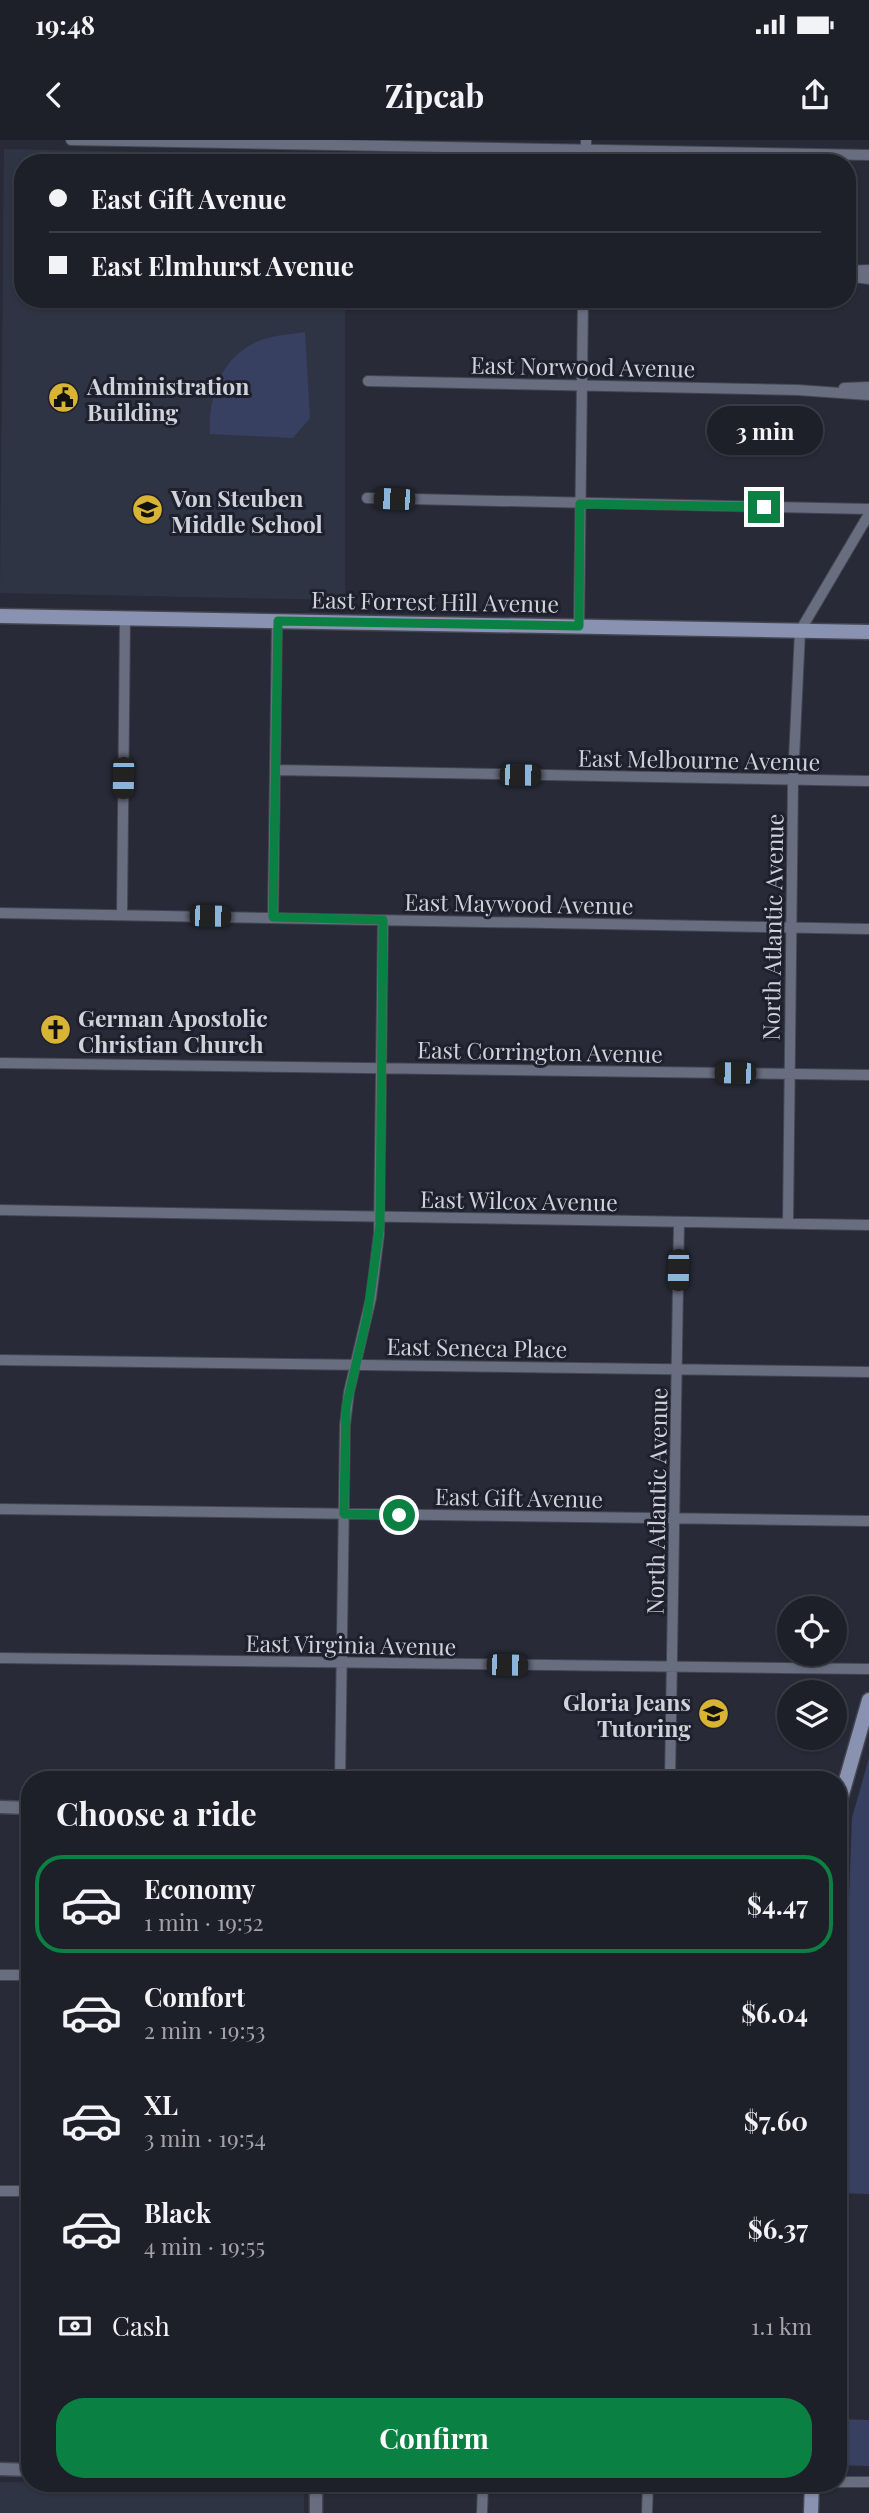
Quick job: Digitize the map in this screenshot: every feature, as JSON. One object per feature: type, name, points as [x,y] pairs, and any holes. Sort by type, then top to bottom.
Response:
[{"type":"main road","name":"East Forrest Hill Avenue","points":[[0,616],[869,632]]},
{"type":"main road","points":[[847,1777],[869,1700]]},
{"type":"main road","points":[[811,2513],[812,2492]]},
{"type":"street","points":[[71,140],[586,145],[841,154]]},
{"type":"street","points":[[579,626],[583,308]]},
{"type":"street","name":"East Norwood Avenue","points":[[368,381],[798,390],[869,396]]},
{"type":"street","name":"East Norwood Avenue","points":[[798,390],[869,387]]},
{"type":"street","points":[[367,498],[869,511],[800,631]]},
{"type":"street","points":[[122,914],[125,618]]},
{"type":"street","points":[[273,917],[278,621]]},
{"type":"street","name":"North Atlantic Avenue","points":[[788,1223],[793,780],[800,631]]},
{"type":"street","name":"East Melbourne Avenue","points":[[276,770],[869,781]]},
{"type":"street","name":"East Maywood Avenue","points":[[0,913],[869,929]]},
{"type":"street","points":[[340,1771],[346,1407],[373,1287],[380,1217],[383,920]]},
{"type":"street","name":"East Corrington Avenue","points":[[0,1063],[869,1075]]},
{"type":"street","name":"East Wilcox Avenue","points":[[0,1210],[869,1225]]},
{"type":"street","name":"North Atlantic Avenue","points":[[670,1771],[679,1223]]},
{"type":"street","name":"East Seneca Place","points":[[0,1360],[869,1372]]},
{"type":"street","name":"East Gift Avenue","points":[[0,1509],[869,1521]]},
{"type":"street","name":"East Virginia Avenue","points":[[0,1658],[869,1669]]},
{"type":"street","points":[[0,1807],[21,1808]]},
{"type":"street","points":[[0,1975],[21,1975]]},
{"type":"street","points":[[0,2191],[21,2191]]},
{"type":"street","points":[[0,2469],[21,2470]]},
{"type":"street","points":[[847,2482],[869,2482]]},
{"type":"street","points":[[316,2492],[316,2513]]},
{"type":"street","points":[[482,2492],[482,2513]]},
{"type":"street","points":[[647,2513],[648,2492]]},
{"type":"shaded area","points":[[4,149],[247,154],[14,154],[14,308],[345,308],[345,600],[0,593]]},
{"type":"shaded area","points":[[305,332],[310,418],[293,438],[210,434],[216,387],[231,361],[242,350],[256,342]]},
{"type":"shaded area","points":[[869,1758],[869,2194],[847,2193],[847,1952],[852,1818]]},
{"type":"shaded area","points":[[847,2419],[869,2420],[869,2466],[847,2465]]},
{"type":"shaded area","points":[[0,2482],[21,2482],[21,2492],[304,2492],[304,2513],[0,2513]]},
{"type":"place","name":"Administration Building","points":[[64,398]]},
{"type":"place","name":"Von Steuben Middle School","points":[[148,510]]},
{"type":"place","name":"German Apostolic Christian Church","points":[[55,1030]]},
{"type":"place","name":"Gloria Jeans Tutoring","points":[[714,1714]]},
{"type":"route","points":[[399,1515],[344,1514],[346,1407],[373,1287],[380,1225],[383,920],[273,917],[278,621],[579,626],[580,504],[764,507]]}]
